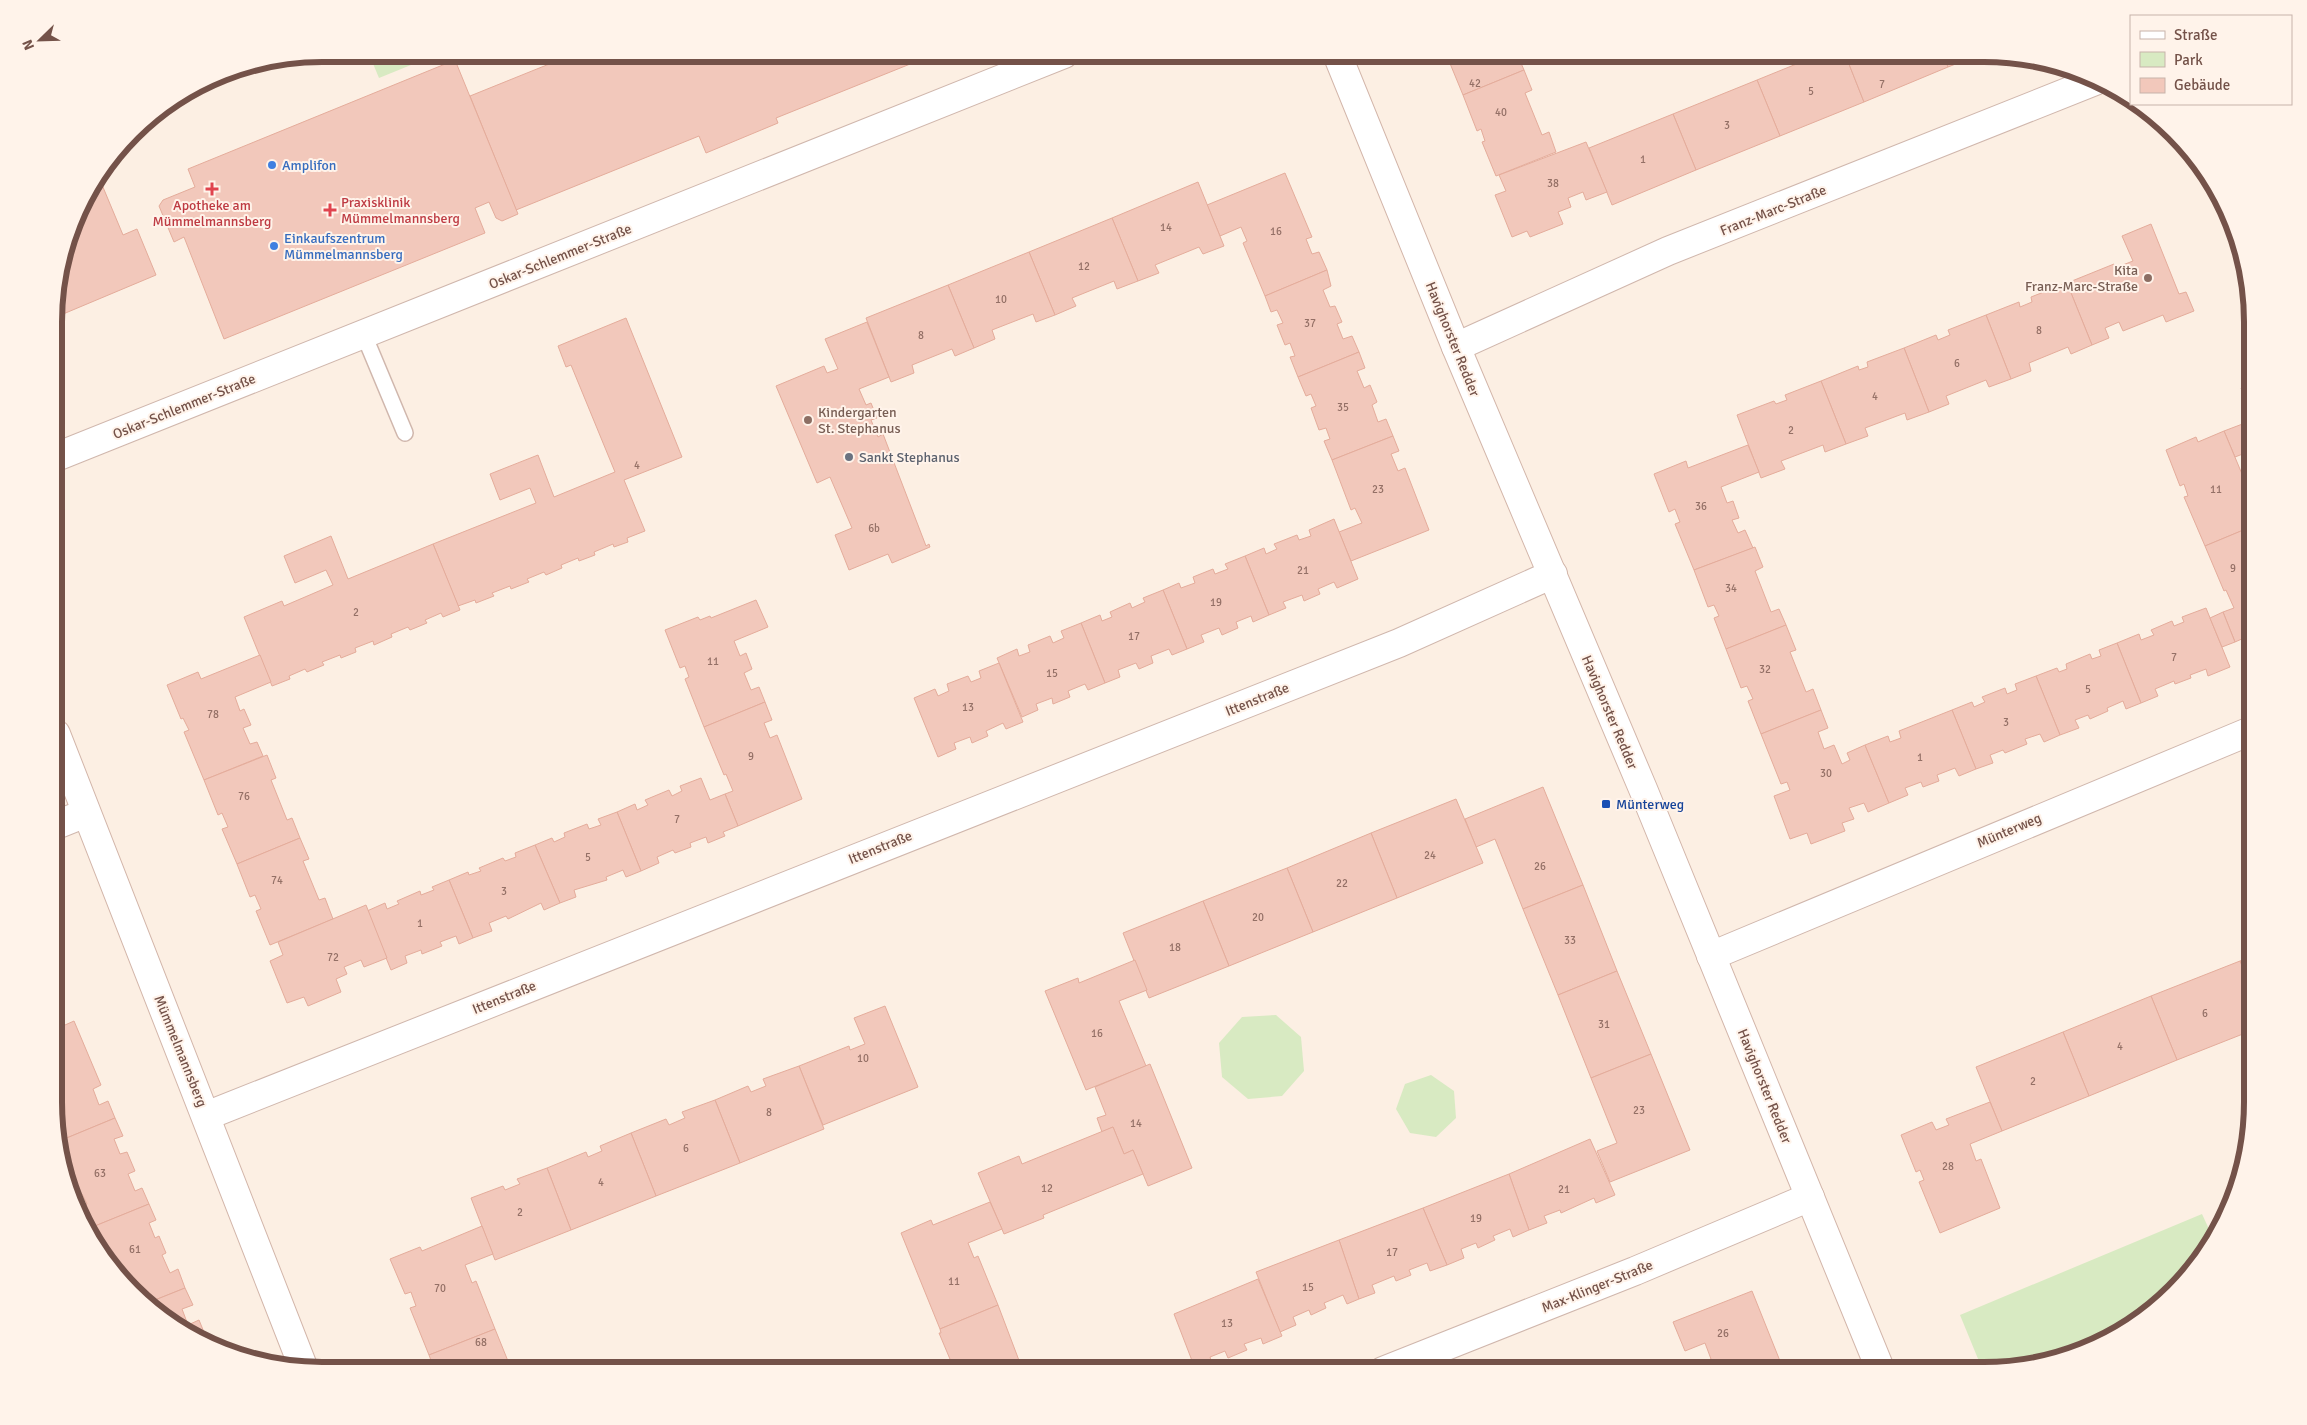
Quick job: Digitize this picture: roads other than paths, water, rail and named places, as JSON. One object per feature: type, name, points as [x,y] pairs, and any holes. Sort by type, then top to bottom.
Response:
[{"type":"street","name":"Oskar-Schlemmer-Straße","points":[[62,455],[1044,62]]},
{"type":"street","name":"Havighorster Redder","points":[[1340,62],[1456,347],[1553,574],[1877,1362]]},
{"type":"street","name":"Franz-Marc-Straße","points":[[1456,347],[1668,251],[2088,84]]},
{"type":"street","name":"Ittenstraße","points":[[206,1116],[1399,643],[1553,574]]},
{"type":"street","name":"Münterweg","points":[[1711,956],[2244,734]]},
{"type":"street","name":"Mümmelmannsberg","points":[[62,750],[301,1362]]},
{"type":"street","points":[[62,823],[86,813]]},
{"type":"street","name":"Max-Klinger-Straße","points":[[1406,1362],[1635,1271],[1810,1197]]},
{"type":"lane","points":[[364,335],[405,433]]},
{"type":"place","name":"Amplifon","points":[[272,165]]},
{"type":"place","name":"Apotheke am Mümmelmannsberg","points":[[212,189]]},
{"type":"place","name":"Praxisklinik Mümmelmannsberg","points":[[330,210]]},
{"type":"place","name":"Einkaufszentrum Mümmelmannsberg","points":[[274,246]]},
{"type":"place","name":"Kita Franz-Marc-Straße","points":[[2148,278]]},
{"type":"place","name":"Kindergarten St. Stephanus","points":[[808,420]]},
{"type":"place","name":"Sankt Stephanus","points":[[849,457]]},
{"type":"place","name":"Münterweg","points":[[1606,804]]}]
